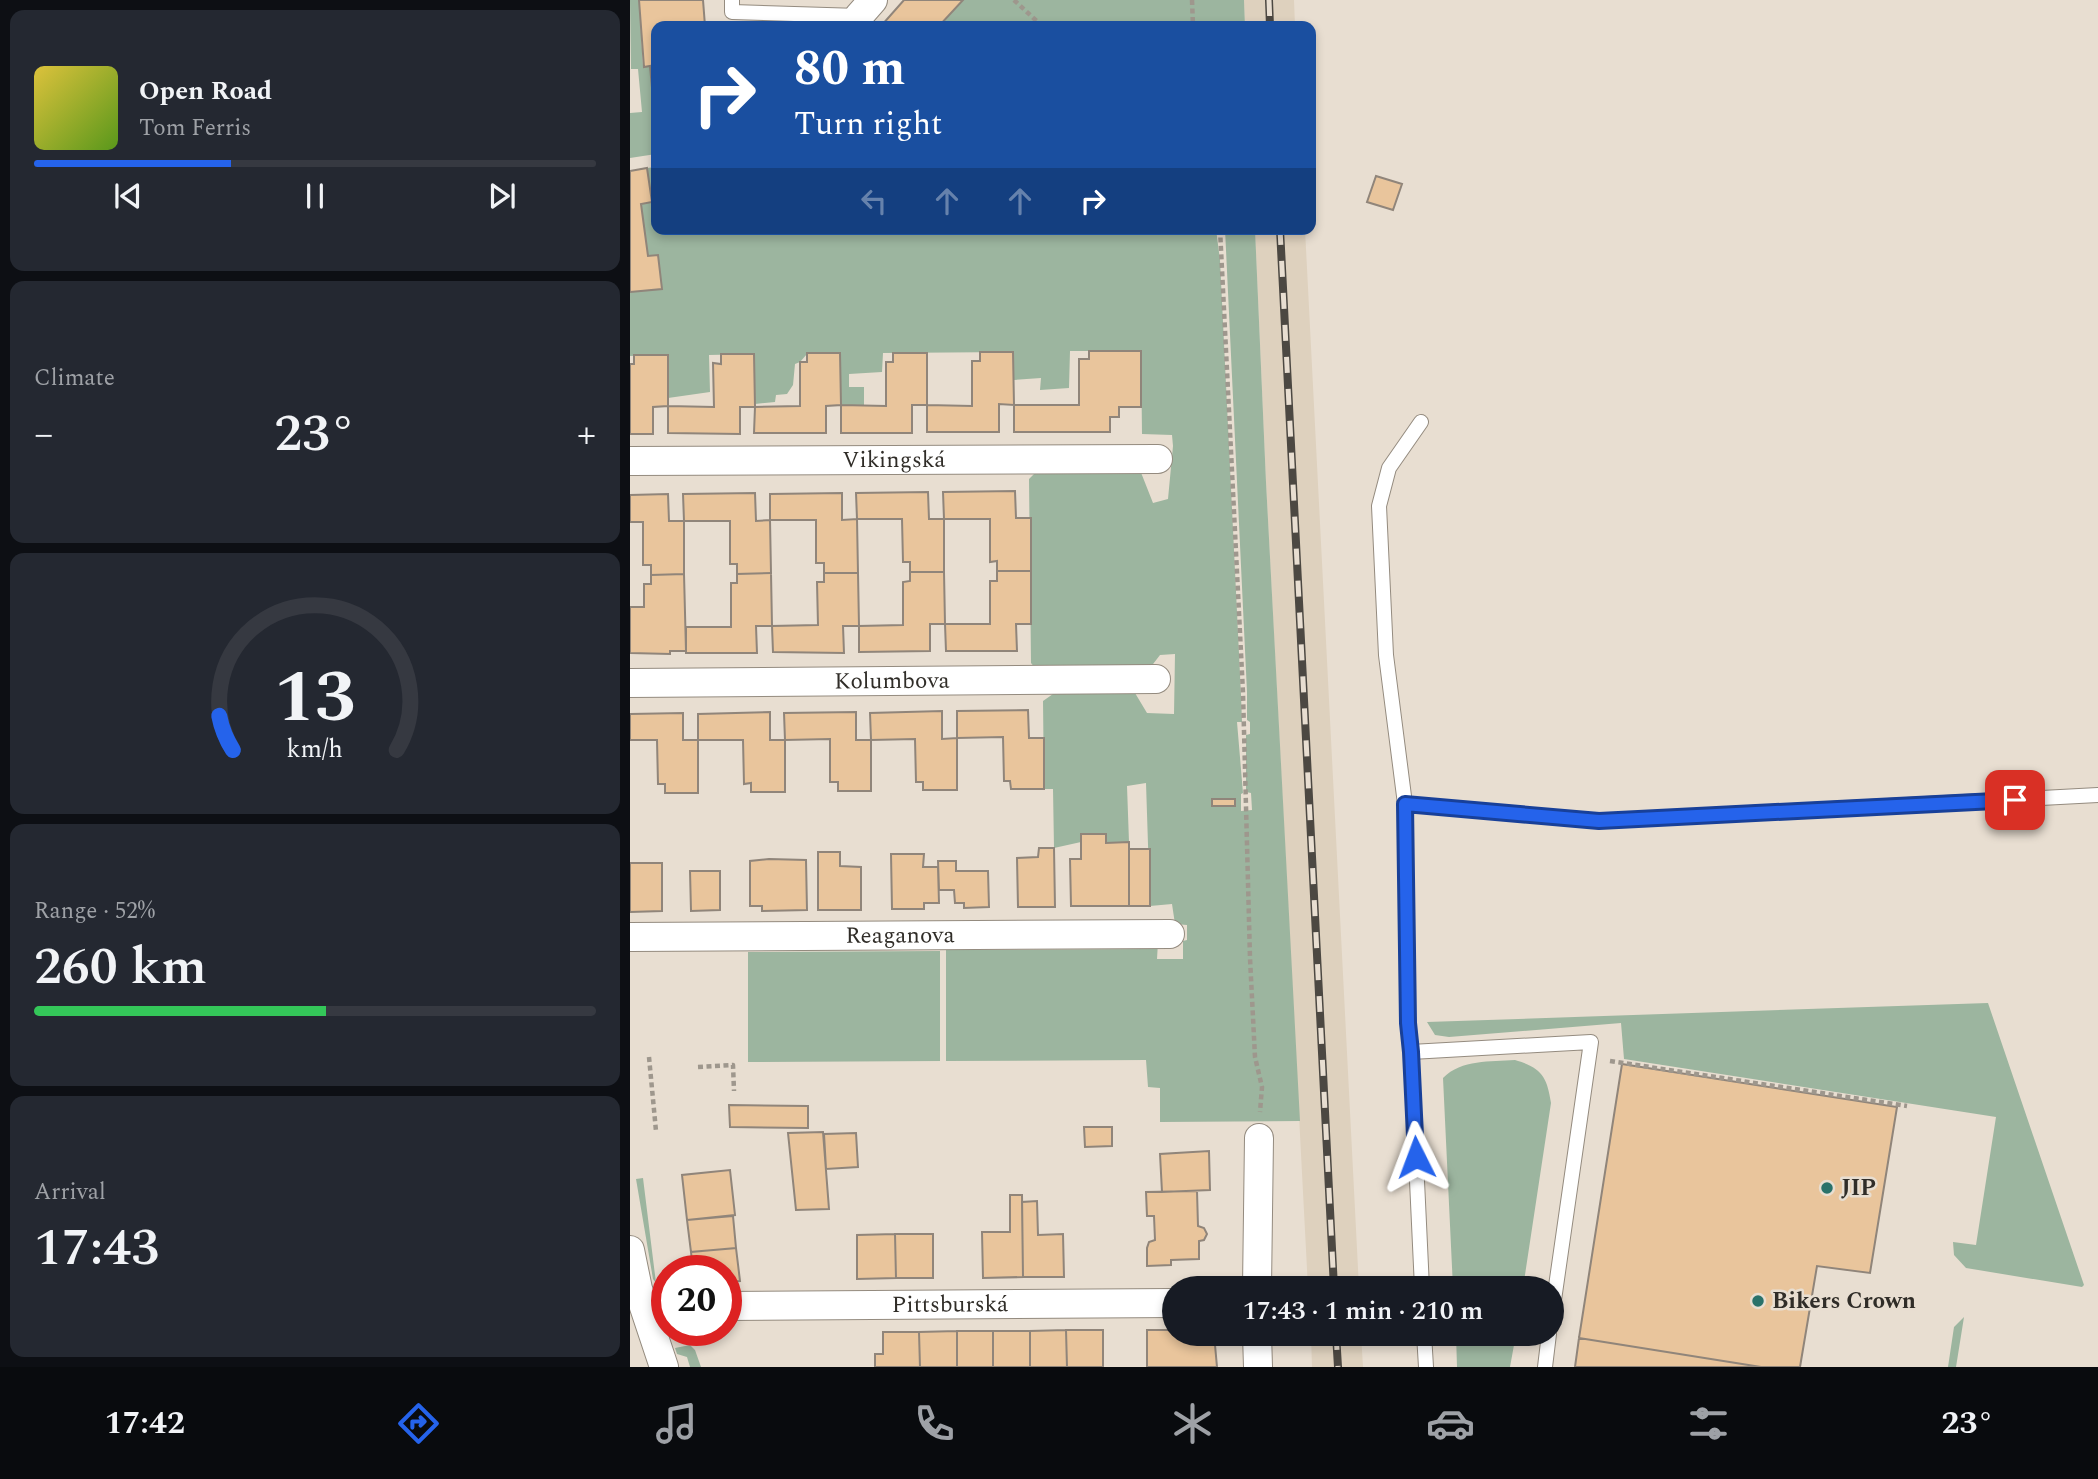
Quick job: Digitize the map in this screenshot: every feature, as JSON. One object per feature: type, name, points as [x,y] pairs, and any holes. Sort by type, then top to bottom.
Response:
[{"type":"street","name":"Vikingská","points":[[630,461],[1158,459]]},
{"type":"street","name":"Kolumbova","points":[[630,683],[1156,679]]},
{"type":"street","name":"Reaganova","points":[[630,937],[1170,934]]},
{"type":"street","points":[[1257,1276],[1258,1138]]},
{"type":"street","points":[[630,1250],[651,1298]]},
{"type":"street","name":"Pittsburská","points":[[742,1306],[1162,1303]]},
{"type":"street","points":[[661,1346],[664,1367]]},
{"type":"street","points":[[1257,1346],[1258,1367]]},
{"type":"lane","points":[[732,0],[732,12],[864,14]]},
{"type":"lane","points":[[1421,422],[1389,468],[1379,506],[1386,655],[1405,804],[1408,1023],[1421,1276]]},
{"type":"lane","points":[[1405,804],[1599,821],[2098,795]]},
{"type":"lane","points":[[1411,1052],[1591,1042],[1558,1276]]},
{"type":"lane","points":[[1425,1346],[1426,1367]]},
{"type":"lane","points":[[1545,1367],[1548,1346]]},
{"type":"path","points":[[1014,0],[1037,21]]},
{"type":"path","points":[[1192,0],[1193,21]]},
{"type":"path","points":[[1220,235],[1243,694],[1250,958],[1255,1057],[1262,1087],[1258,1138]]},
{"type":"path","points":[[649,1057],[656,1131]]},
{"type":"path","points":[[1589,1059],[1624,1062],[1907,1106]]},
{"type":"path","points":[[698,1067],[733,1066],[734,1091]]},
{"type":"shaded area","points":[[1244,0],[1294,0],[1295,21],[1245,21]]},
{"type":"shaded area","points":[[1255,235],[1305,235],[1358,1276],[1307,1276]]},
{"type":"shaded area","points":[[1311,1346],[1362,1346],[1363,1367],[1312,1367]]},
{"type":"green space","points":[[630,0],[639,0],[643,66],[650,66],[651,155],[630,158],[630,113],[642,112],[638,69],[631,69]]},
{"type":"green space","points":[[963,0],[1244,0],[1245,21],[944,21]]},
{"type":"green space","points":[[647,168],[651,168],[651,195]]},
{"type":"green space","points":[[651,202],[651,235],[1217,235],[1241,695],[1242,722],[1237,722],[1243,793],[1241,811],[1252,810],[1251,793],[1246,792],[1246,735],[1250,734],[1250,722],[1247,720],[1225,235],[1255,235],[1300,1121],[1160,1122],[1160,1088],[1148,1087],[1146,1060],[946,1061],[946,950],[1145,949],[1144,942],[1158,942],[1157,959],[1183,959],[1183,941],[1187,940],[1187,925],[1175,924],[1172,904],[1150,906],[1146,783],[1127,786],[1129,842],[1081,842],[1054,848],[1053,789],[1044,789],[1043,701],[1053,694],[1135,693],[1147,713],[1174,714],[1175,654],[1160,655],[1150,668],[1036,669],[1031,663],[1029,479],[1035,473],[1140,470],[1153,503],[1168,499],[1172,435],[1142,434],[1141,351],[1070,351],[1069,388],[1040,390],[1041,378],[1014,380],[1013,352],[883,353],[882,372],[849,374],[849,387],[864,387],[864,406],[841,405],[840,353],[807,354],[795,364],[793,385],[787,394],[776,395],[775,402],[755,404],[754,354],[709,355],[710,392],[668,398],[668,355],[630,356],[630,292],[661,289],[648,256],[641,204]]},
{"type":"green space","points":[[940,951],[940,1061],[748,1062],[748,952]]},
{"type":"green space","points":[[1988,1003],[2084,1285],[2082,1287],[1966,1268],[1954,1255],[1953,1242],[1976,1245],[1996,1117],[1624,1059],[1621,1023],[1449,1037],[1435,1035],[1427,1022]]},
{"type":"green space","points":[[1515,1060],[1531,1066],[1545,1080],[1551,1103],[1525,1276],[1452,1276],[1443,1078],[1459,1067]]},
{"type":"green space","points":[[643,1178],[653,1255],[651,1267],[636,1179]]},
{"type":"green space","points":[[1964,1317],[1956,1367],[1948,1367],[1954,1327]]},
{"type":"green space","points":[[691,1346],[701,1367],[690,1367],[687,1357],[677,1354],[675,1348]]},
{"type":"green space","points":[[1456,1346],[1514,1346],[1510,1367],[1457,1367]]},
{"type":"building","points":[[639,0],[703,0],[705,21],[651,21],[651,77],[650,66],[644,67]]},
{"type":"building","points":[[904,0],[963,0],[944,21],[885,21]]},
{"type":"building","points":[[647,168],[651,202],[641,204],[648,256],[658,255],[662,289],[630,292],[630,171]]},
{"type":"building","points":[[1376,176],[1402,184],[1393,210],[1367,202]]},
{"type":"building","points":[[1089,351],[1141,351],[1141,407],[1119,407],[1119,417],[1110,417],[1110,432],[1014,432],[1014,405],[1079,405],[1079,359],[1089,359]]},
{"type":"building","points":[[980,352],[1013,352],[1014,405],[999,404],[999,432],[927,432],[927,405],[972,406],[972,361],[980,361]]},
{"type":"building","points":[[807,353],[840,353],[841,405],[826,406],[826,433],[754,433],[755,407],[800,406],[800,362],[807,362]]},
{"type":"building","points":[[893,353],[927,353],[927,405],[912,405],[912,433],[841,433],[841,405],[886,406],[886,362],[893,362]]},
{"type":"building","points":[[721,354],[754,354],[755,407],[740,407],[740,434],[668,433],[668,406],[714,407],[713,363],[721,364]]},
{"type":"building","points":[[634,355],[668,355],[668,406],[653,407],[653,434],[630,434],[630,364],[634,364]]},
{"type":"building","points":[[1015,491],[1016,518],[1031,518],[1031,571],[997,571],[997,561],[990,562],[990,519],[944,519],[943,492]]},
{"type":"building","points":[[928,492],[929,519],[944,519],[944,572],[910,572],[910,562],[903,562],[902,519],[857,519],[856,493]]},
{"type":"building","points":[[755,493],[756,521],[770,520],[771,573],[737,574],[737,564],[730,564],[730,521],[684,521],[683,494]]},
{"type":"building","points":[[842,493],[842,520],[857,519],[858,573],[824,573],[824,563],[816,563],[816,520],[770,520],[770,494]]},
{"type":"building","points":[[668,494],[669,521],[684,521],[684,574],[651,575],[651,565],[643,565],[643,522],[630,522],[630,495]]},
{"type":"building","points":[[997,571],[1031,571],[1031,624],[1016,624],[1017,651],[946,651],[945,624],[990,624],[990,581],[997,581]]},
{"type":"building","points":[[910,572],[944,572],[945,624],[930,624],[930,651],[859,652],[859,626],[903,625],[903,582],[910,581]]},
{"type":"building","points":[[771,573],[772,626],[756,626],[757,653],[686,653],[686,627],[731,627],[731,583],[737,583],[737,574]]},
{"type":"building","points":[[824,573],[858,573],[859,626],[843,626],[844,653],[773,652],[772,626],[818,625],[817,582],[824,582]]},
{"type":"building","points":[[684,574],[686,651],[670,651],[670,654],[630,653],[630,607],[644,607],[644,584],[651,584],[651,575]]},
{"type":"building","points":[[1028,710],[1029,738],[1044,738],[1044,789],[1011,789],[1010,781],[1004,781],[1003,737],[957,738],[957,711]]},
{"type":"building","points":[[942,711],[942,739],[957,738],[957,790],[923,790],[923,782],[916,782],[915,739],[871,740],[870,713]]},
{"type":"building","points":[[770,712],[770,740],[785,740],[785,792],[751,792],[751,783],[744,784],[743,740],[698,740],[698,714]]},
{"type":"building","points":[[856,712],[856,740],[871,740],[871,791],[838,791],[838,782],[830,782],[830,739],[785,740],[784,713]]},
{"type":"building","points":[[683,713],[683,740],[698,740],[698,793],[665,793],[665,784],[658,784],[657,740],[630,740],[630,714]]},
{"type":"building","points":[[1212,799],[1235,799],[1235,806],[1212,806]]},
{"type":"building","points":[[1081,834],[1106,834],[1106,843],[1129,842],[1129,906],[1071,906],[1070,859],[1081,859]]},
{"type":"building","points":[[1039,848],[1054,848],[1055,907],[1018,907],[1017,858],[1038,857]]},
{"type":"building","points":[[1129,849],[1150,849],[1150,906],[1129,906]]},
{"type":"building","points":[[818,852],[840,852],[840,866],[861,867],[861,910],[818,910]]},
{"type":"building","points":[[891,854],[924,854],[923,867],[938,867],[939,903],[924,903],[924,909],[892,909]]},
{"type":"building","points":[[806,860],[807,910],[762,911],[762,906],[750,906],[750,861]]},
{"type":"building","points":[[938,861],[956,861],[956,871],[988,871],[989,907],[964,908],[964,903],[955,903],[954,890],[939,890]]},
{"type":"building","points":[[630,863],[662,863],[662,911],[630,912]]},
{"type":"building","points":[[690,871],[720,871],[720,910],[691,911]]},
{"type":"building","points":[[1622,1064],[1897,1107],[1870,1273],[1817,1266],[1800,1367],[1761,1367],[1579,1338]]},
{"type":"building","points":[[729,1105],[808,1106],[808,1128],[730,1127]]},
{"type":"building","points":[[1084,1127],[1112,1127],[1112,1146],[1085,1147]]},
{"type":"building","points":[[823,1132],[829,1209],[796,1210],[788,1133]]},
{"type":"building","points":[[856,1133],[858,1167],[826,1169],[824,1134]]},
{"type":"building","points":[[1209,1151],[1210,1190],[1162,1192],[1160,1154]]},
{"type":"building","points":[[730,1170],[735,1215],[687,1220],[682,1175]]},
{"type":"building","points":[[1197,1191],[1198,1226],[1204,1228],[1207,1234],[1204,1240],[1199,1241],[1199,1259],[1171,1260],[1171,1265],[1147,1266],[1147,1248],[1149,1242],[1155,1240],[1154,1216],[1147,1216],[1146,1192]]},
{"type":"building","points":[[1010,1195],[1022,1195],[1023,1277],[983,1278],[982,1232],[1010,1232]]},
{"type":"building","points":[[1037,1201],[1038,1235],[1063,1234],[1064,1277],[1023,1277],[1022,1202]]},
{"type":"building","points":[[733,1216],[736,1248],[691,1252],[687,1220]]},
{"type":"building","points":[[895,1234],[933,1234],[933,1278],[896,1278]]},
{"type":"building","points":[[895,1234],[896,1278],[857,1279],[857,1235]]},
{"type":"building","points":[[736,1248],[737,1255],[691,1255],[691,1252]]},
{"type":"building","points":[[1066,1330],[1103,1330],[1103,1367],[1067,1367]]},
{"type":"building","points":[[1066,1330],[1067,1367],[1030,1367],[1030,1331]]},
{"type":"building","points":[[1147,1330],[1162,1330],[1162,1346],[1215,1346],[1217,1367],[1147,1367]]},
{"type":"building","points":[[957,1331],[957,1367],[920,1367],[919,1332]]},
{"type":"building","points":[[957,1331],[993,1331],[993,1367],[957,1367]]},
{"type":"building","points":[[993,1331],[1030,1331],[1030,1367],[993,1367]]},
{"type":"building","points":[[883,1332],[919,1332],[920,1367],[875,1367],[875,1354],[883,1354]]},
{"type":"building","points":[[1579,1338],[1761,1367],[1575,1367]]},
{"type":"railway","points":[[1269,0],[1270,21]]},
{"type":"railway","points":[[1280,235],[1333,1276]]},
{"type":"railway","points":[[1337,1346],[1338,1367]]},
{"type":"place","name":"JIP","points":[[1827,1188]]},
{"type":"place","name":"Bikers Crown","points":[[1758,1301]]},
{"type":"route","points":[[1416,1157],[1408,1023],[1405,804],[1599,821],[2015,800]]}]
